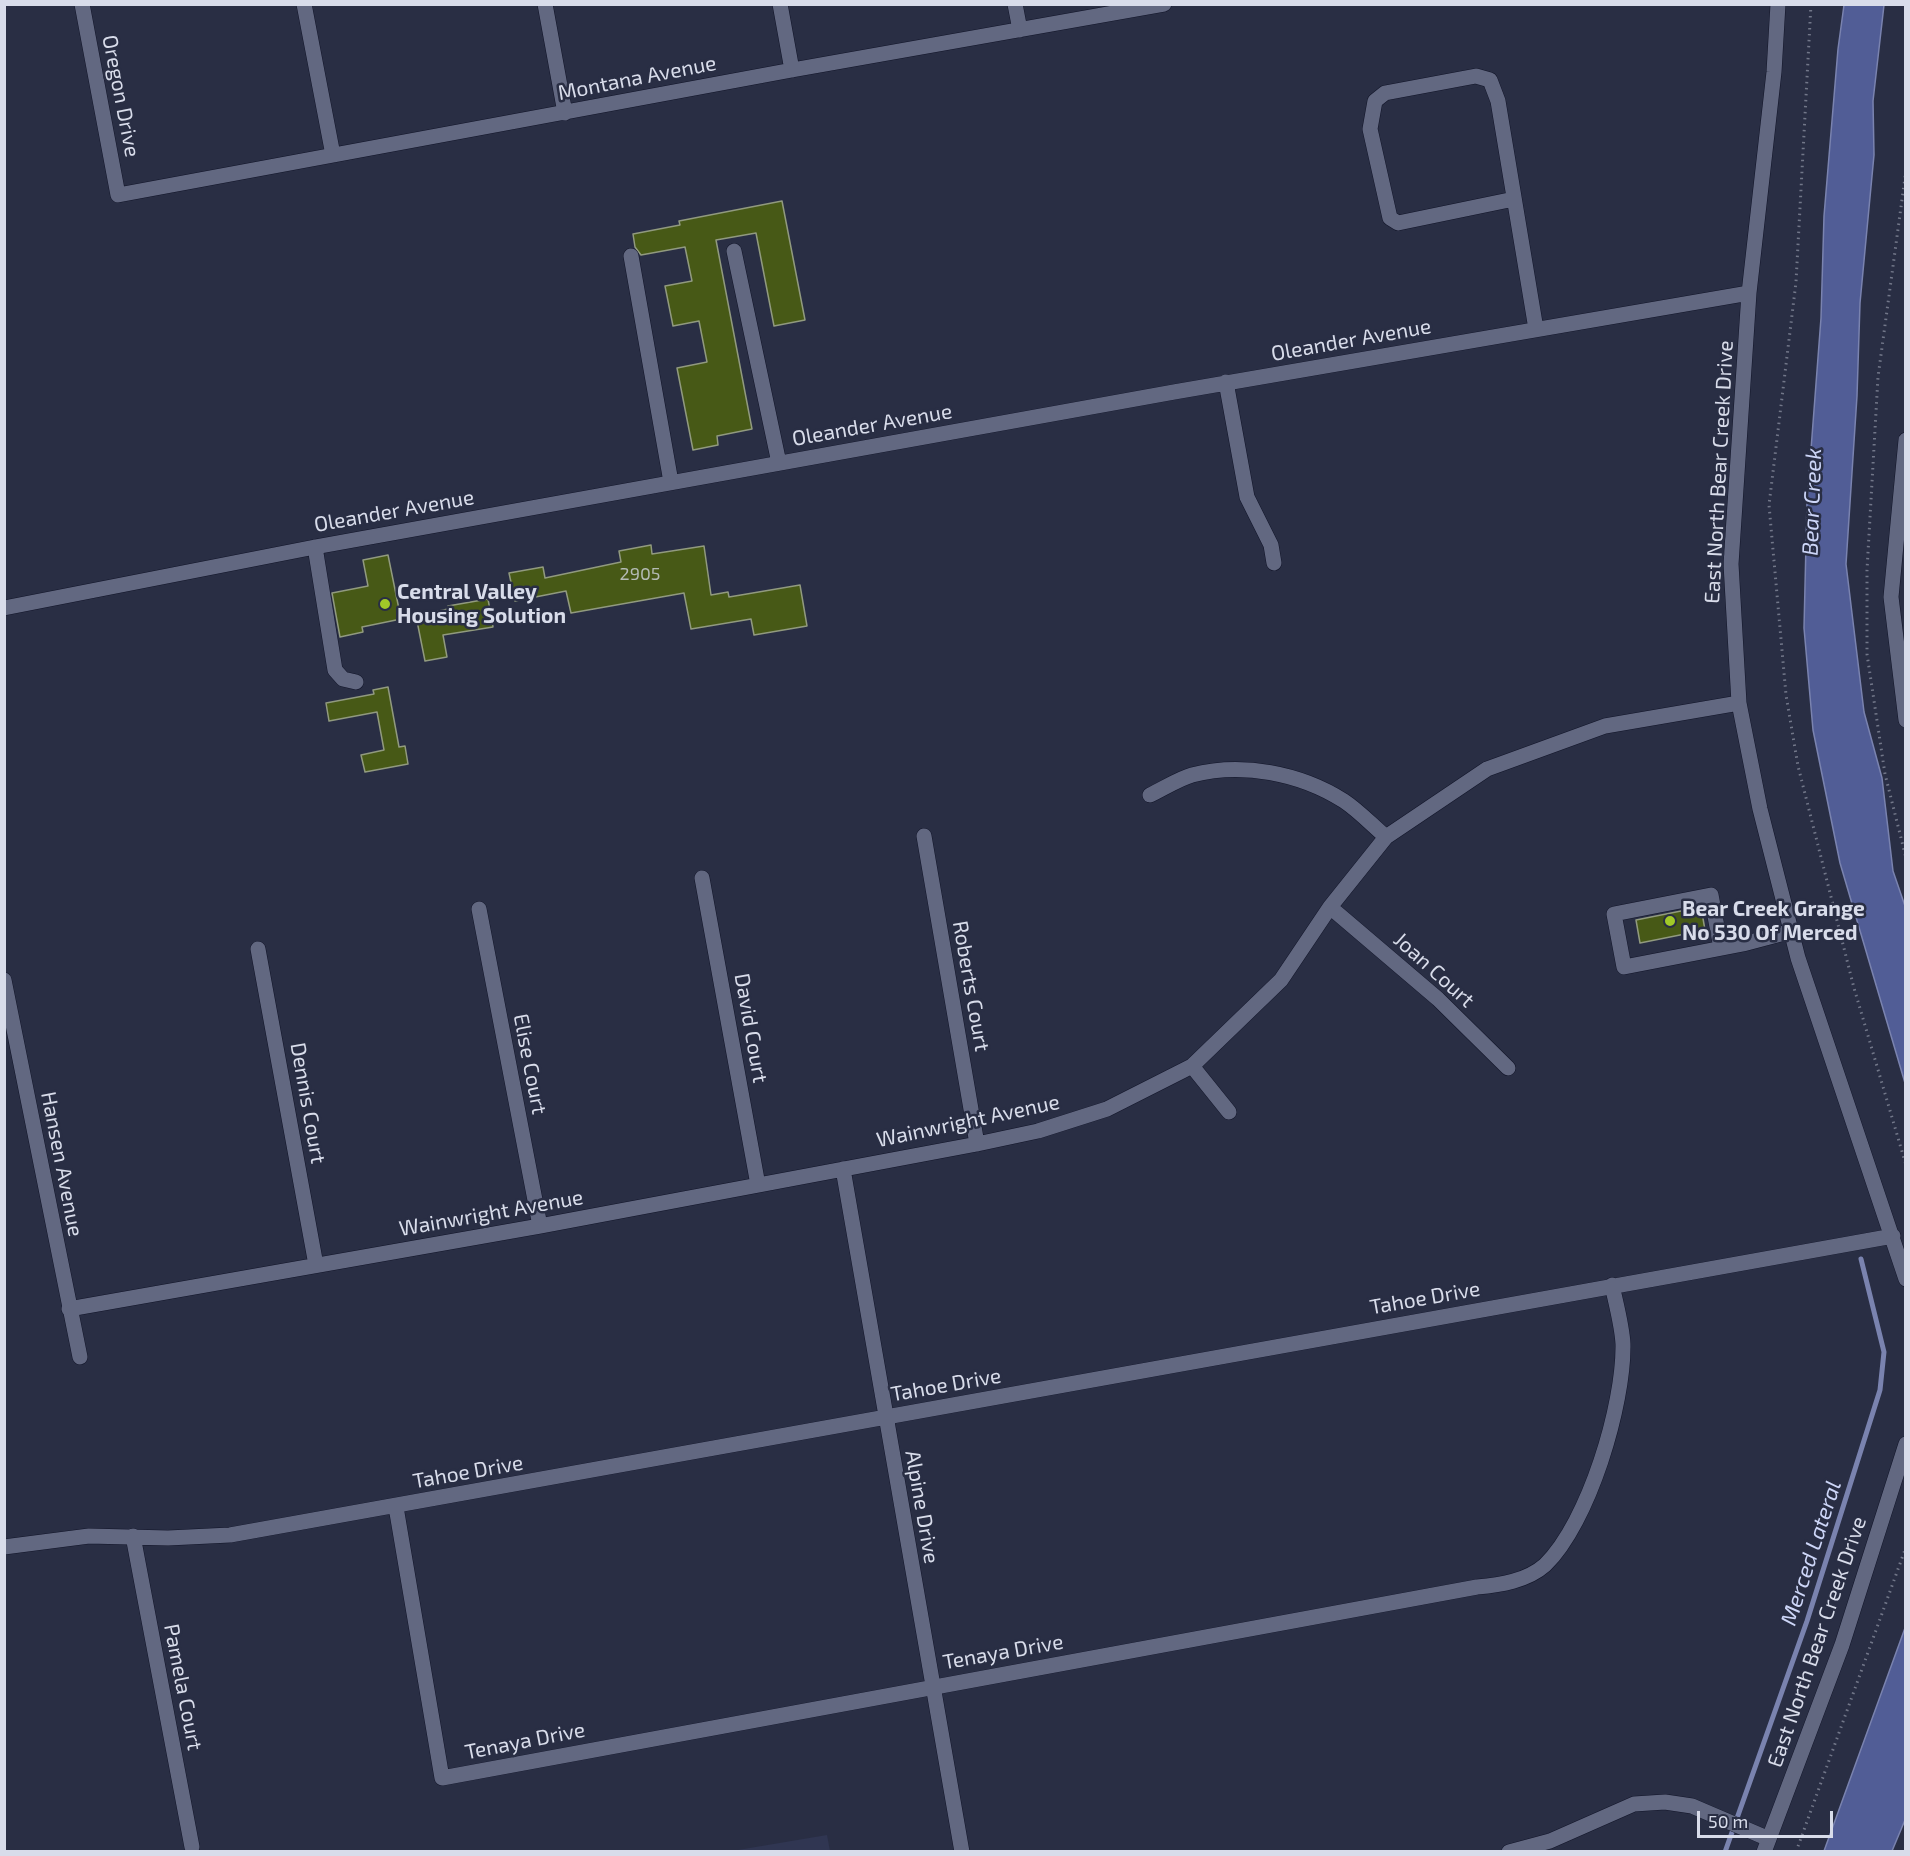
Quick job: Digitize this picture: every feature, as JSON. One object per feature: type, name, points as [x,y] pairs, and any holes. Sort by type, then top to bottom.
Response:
[{"type":"street","name":"Oregon Drive","points":[[82,4],[118,195]]},
{"type":"street","points":[[304,4],[333,155]]},
{"type":"street","points":[[545,4],[565,113]]},
{"type":"street","points":[[780,4],[792,70]]},
{"type":"street","points":[[1015,4],[1020,30]]},
{"type":"street","name":"Montana Avenue","points":[[118,195],[792,70],[1164,4]]},
{"type":"street","name":"East North Bear Creek Drive","points":[[1778,4],[1774,72],[1749,294],[1731,564],[1739,703],[1760,809],[1791,931],[1893,1236],[1905,1279]]},
{"type":"street","points":[[1514,199],[1398,223],[1390,218],[1370,129],[1375,100],[1385,93],[1476,76],[1490,80],[1498,101],[1536,329]]},
{"type":"street","points":[[734,251],[779,463]]},
{"type":"street","points":[[631,256],[671,482]]},
{"type":"street","name":"Oleander Avenue","points":[[4,608],[315,547],[1226,382],[1749,294]]},
{"type":"street","points":[[1226,382],[1247,497],[1271,545],[1274,563]]},
{"type":"street","points":[[1905,440],[1891,597],[1905,720]]},
{"type":"street","points":[[315,547],[335,670],[343,679],[356,682]]},
{"type":"street","name":"Wainwright Avenue","points":[[69,1309],[540,1226],[976,1144],[1038,1131],[1107,1109],[1192,1066],[1281,980],[1330,907],[1386,837],[1487,769],[1605,726],[1739,703]]},
{"type":"street","points":[[1150,795],[1191,776],[1228,770],[1286,776],[1312,784],[1345,802],[1386,837]]},
{"type":"street","name":"Roberts Court","points":[[924,836],[976,1144]]},
{"type":"street","name":"David Court","points":[[702,878],[758,1185]]},
{"type":"street","points":[[1721,948],[1711,895],[1614,914],[1624,967],[1721,948],[1749,942],[1791,931]]},
{"type":"street","name":"Joan Court","points":[[1330,907],[1438,999],[1508,1068]]},
{"type":"street","name":"Elise Court","points":[[479,909],[540,1226]]},
{"type":"street","name":"Dennis Court","points":[[258,949],[316,1265]]},
{"type":"street","name":"Hansen Avenue","points":[[4,980],[80,1357]]},
{"type":"street","points":[[1192,1066],[1229,1112]]},
{"type":"street","name":"Alpine Drive","points":[[843,1169],[962,1851]]},
{"type":"street","name":"Tahoe Drive","points":[[4,1547],[48,1539],[230,1535],[396,1507],[1612,1285],[1893,1236]]},
{"type":"street","name":"Tenaya Drive","points":[[396,1507],[442,1778],[932,1686],[1477,1587],[1508,1584],[1544,1566],[1569,1536],[1592,1485],[1612,1423],[1621,1375],[1623,1342],[1612,1285]]},
{"type":"street","name":"East North Bear Creek Drive","points":[[1766,1845],[1842,1645],[1905,1444]]},
{"type":"street","name":"Pamela Court","points":[[133,1536],[192,1847]]},
{"type":"street","points":[[1509,1851],[1551,1841],[1634,1804],[1665,1803],[1692,1806],[1750,1830],[1766,1845]]},
{"type":"path","points":[[1811,4],[1796,282],[1769,505],[1786,695],[1798,766],[1854,988],[1905,1164]]},
{"type":"path","points":[[1796,1851],[1905,1547]]},
{"type":"shaded area","points":[[827,1835],[830,1851],[732,1851]]},
{"type":"water","name":"Bear Creek","points":[[1844,5],[1884,5],[1873,101],[1874,155],[1860,303],[1857,396],[1846,564],[1864,712],[1882,778],[1893,871],[1905,906],[1905,1083],[1840,863],[1813,730],[1804,628],[1807,502],[1821,318],[1824,216],[1838,49]]},
{"type":"water","points":[[1905,1628],[1905,1820],[1892,1851],[1824,1851]]},
{"type":"building","points":[[782,201],[805,320],[774,326],[756,233],[716,240],[752,429],[717,436],[718,445],[693,450],[677,368],[707,362],[699,321],[673,326],[665,286],[692,281],[685,247],[641,255],[635,247],[633,234],[680,225],[679,221]]},
{"type":"building","points":[[651,545],[652,554],[704,546],[711,595],[728,592],[729,597],[800,585],[807,626],[754,635],[751,619],[691,629],[684,593],[571,613],[566,591],[515,601],[509,573],[543,567],[545,578],[621,562],[619,551]]},
{"type":"building","points":[[388,555],[401,619],[362,627],[363,632],[340,637],[332,593],[368,586],[363,560]]},
{"type":"building","points":[[488,599],[493,627],[443,635],[447,657],[425,661],[416,616],[448,609],[448,606]]},
{"type":"building","points":[[388,687],[399,747],[405,746],[408,764],[365,772],[361,755],[384,750],[377,712],[329,721],[326,703],[374,694],[373,690]]},
{"type":"building","name":"Bear Creek Grange No 530 Of Merced","points":[[1701,907],[1705,930],[1640,943],[1636,920]]},
{"type":"waterway","name":"Merced Lateral","points":[[1725,1852],[1807,1621],[1880,1390],[1884,1352],[1861,1259]]},
{"type":"place","name":"Central Valley Housing Solution","points":[[385,604]]},
{"type":"place","name":"Bear Creek Grange No 530 Of Merced","points":[[1670,921]]}]
